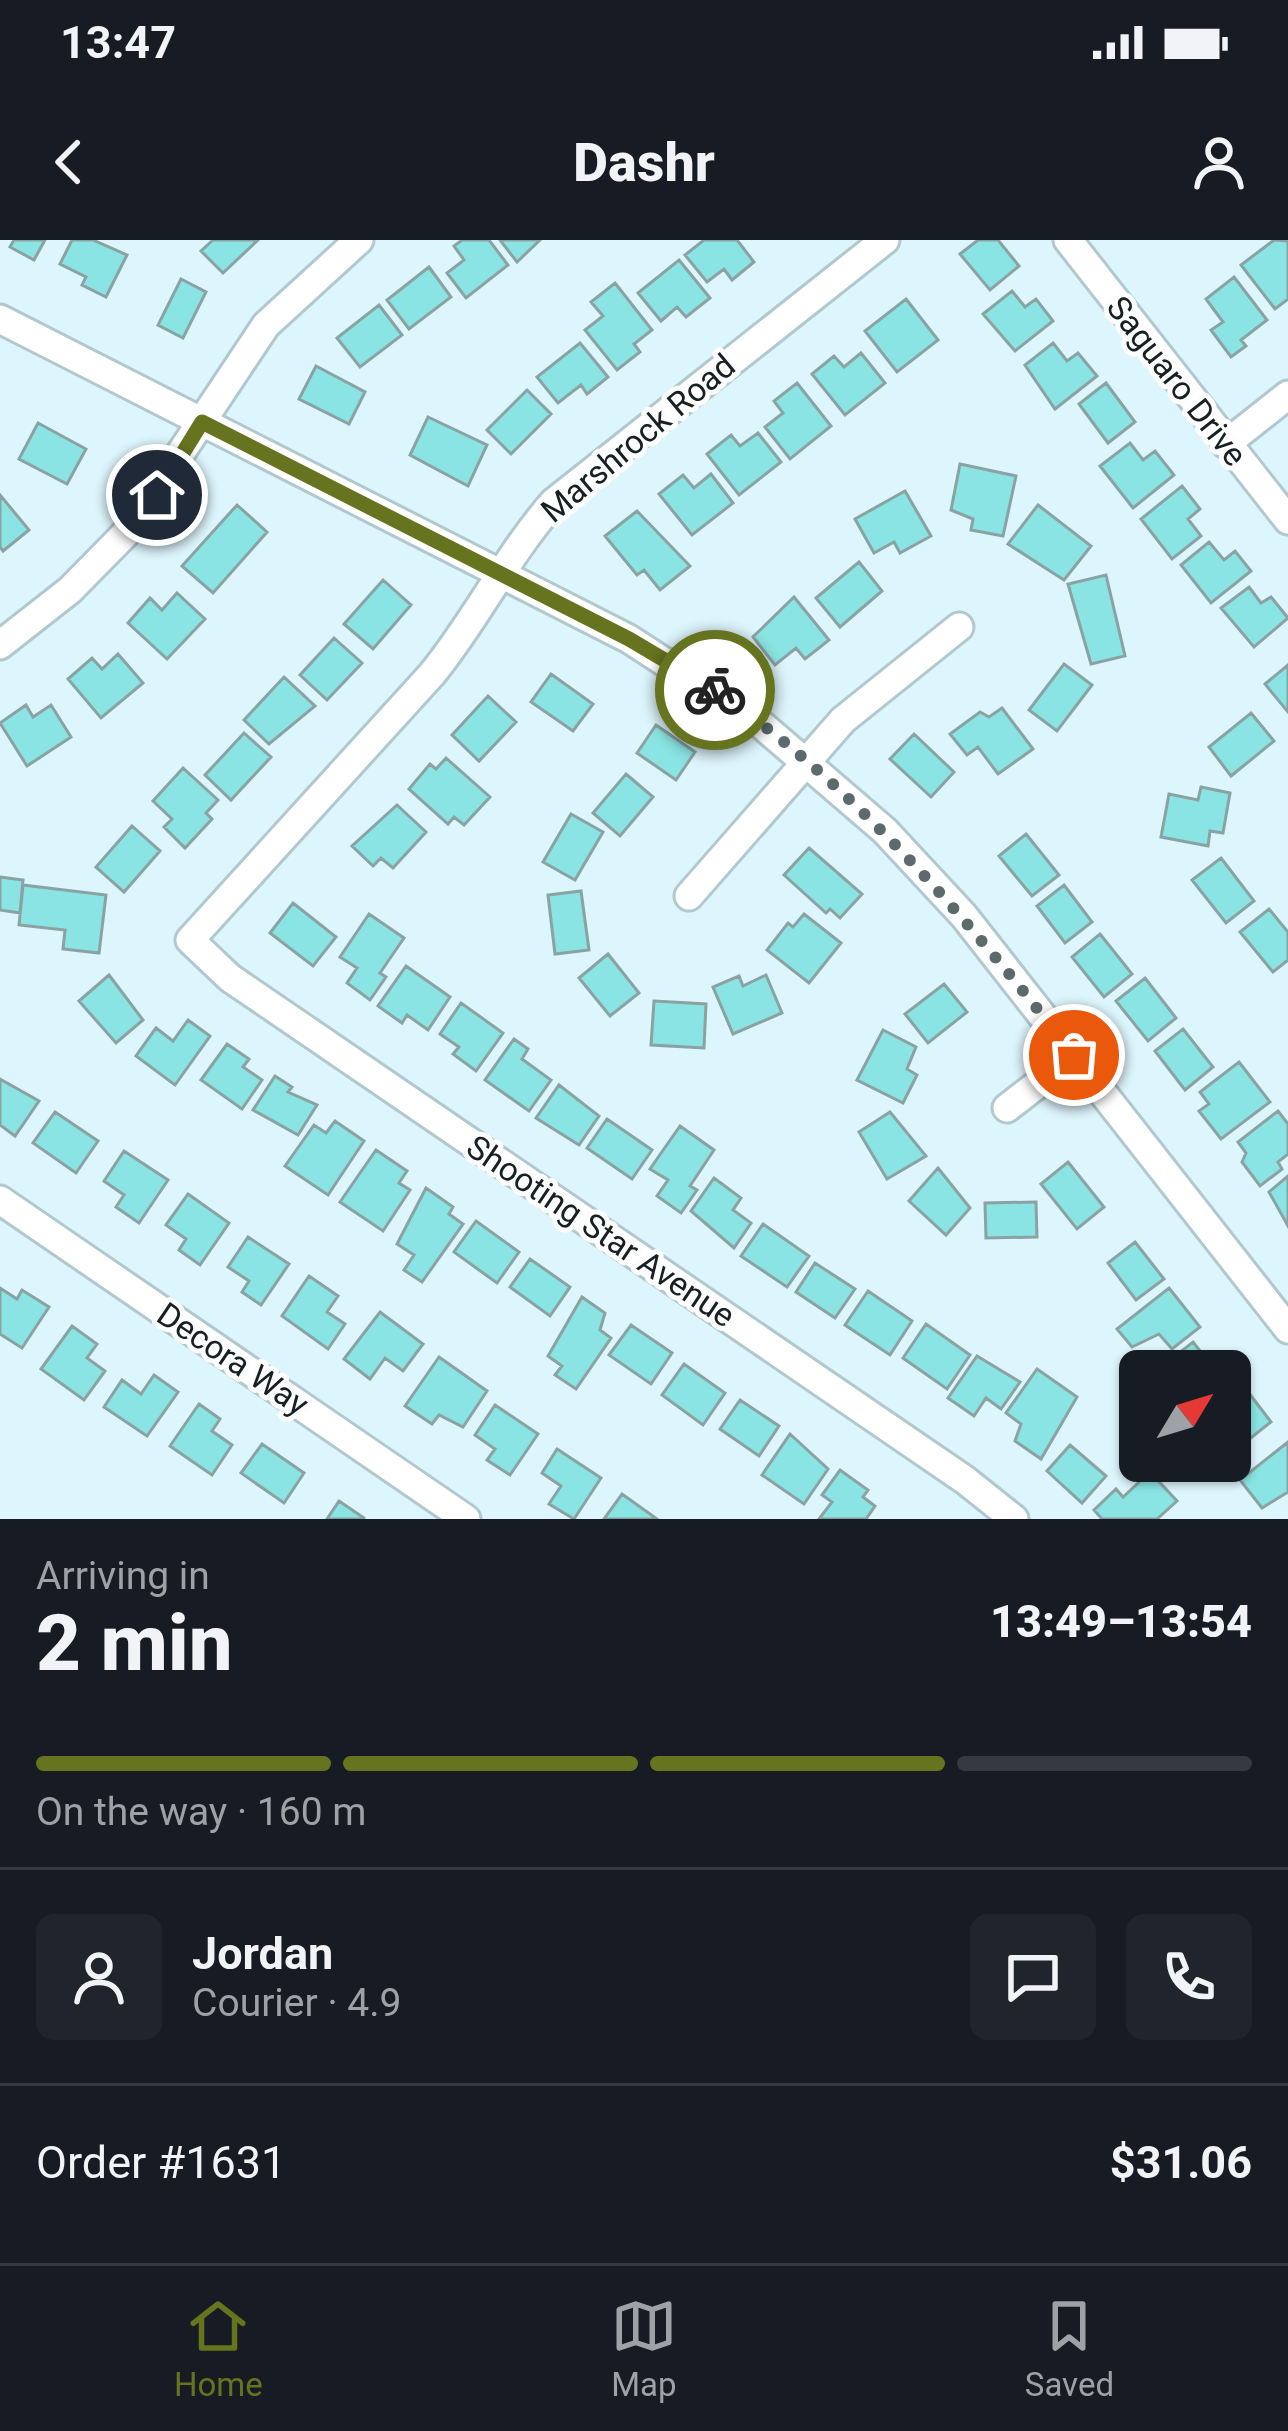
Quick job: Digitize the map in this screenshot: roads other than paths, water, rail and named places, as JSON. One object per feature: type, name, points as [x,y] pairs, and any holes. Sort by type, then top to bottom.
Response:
[{"type":"street","points":[[0,645],[70,590],[130,529],[266,325],[359,240]]},
{"type":"street","name":"Marshrock Road","points":[[190,940],[432,674],[472,623],[529,530],[584,476],[885,240]]},
{"type":"street","name":"Saguaro Drive","points":[[1068,240],[1288,520]]},
{"type":"street","points":[[0,319],[673,664],[805,761],[924,871],[1285,1318]]},
{"type":"street","points":[[1226,444],[1288,394]]},
{"type":"street","points":[[688,896],[843,720],[959,627]]},
{"type":"street","name":"Shooting Star Avenue","points":[[190,940],[230,978],[965,1480],[1014,1519]]},
{"type":"street","points":[[1007,1108],[1074,1055]]},
{"type":"street","name":"Decora Way","points":[[0,1200],[466,1519]]}]
